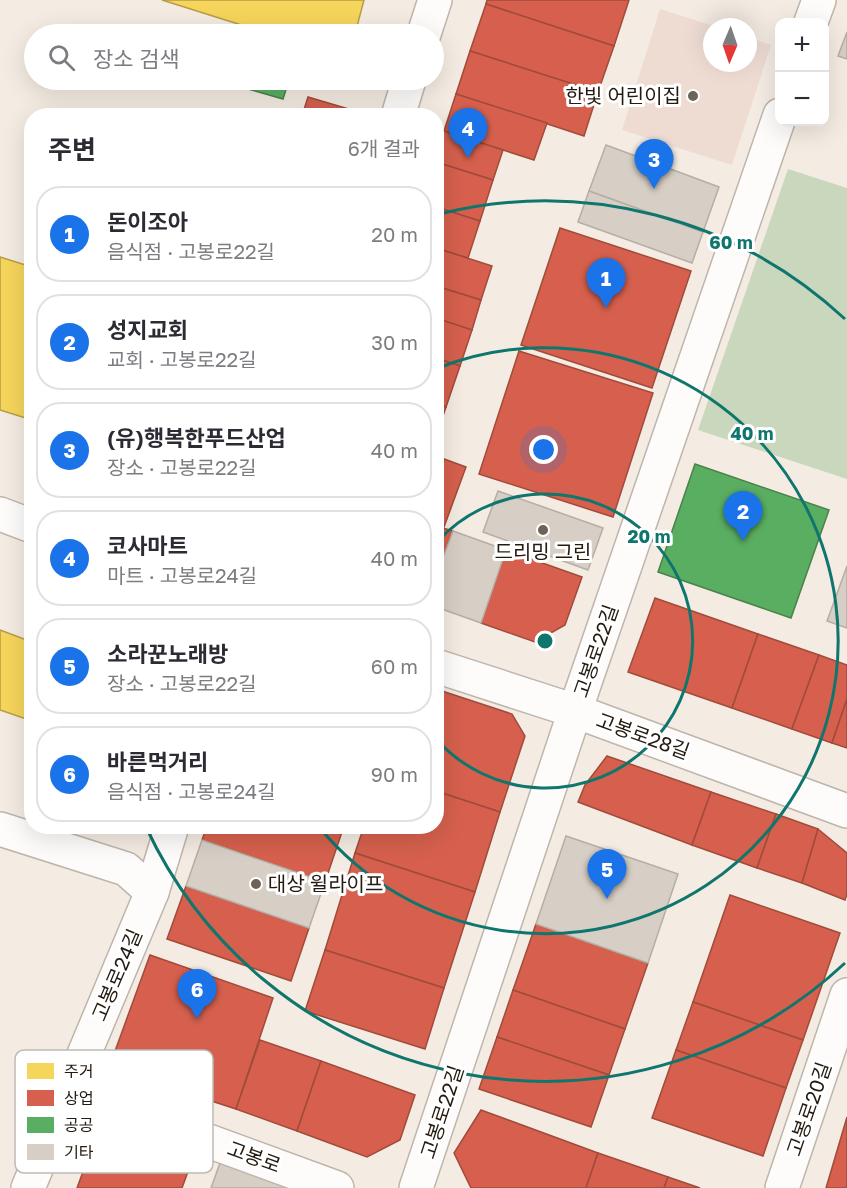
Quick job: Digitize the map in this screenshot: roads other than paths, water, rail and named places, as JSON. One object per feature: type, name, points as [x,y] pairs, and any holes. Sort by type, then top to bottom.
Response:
[{"type":"street","points":[[427,24],[435,0]]},
{"type":"street","points":[[812,18],[819,0]]},
{"type":"street","points":[[400,108],[406,90]]},
{"type":"street","name":"고봉로22길","points":[[416,1188],[575,711],[776,126]]},
{"type":"street","points":[[0,514],[24,523]]},
{"type":"street","name":"고봉로28길","points":[[444,669],[575,711],[847,811]]},
{"type":"street","points":[[0,829],[126,869],[152,892]]},
{"type":"street","name":"고봉로24길","points":[[86,1050],[152,892],[170,834]]},
{"type":"street","name":"고봉로20길","points":[[782,1188],[847,995]]},
{"type":"street","name":"고봉로","points":[[213,1143],[337,1188]]},
{"type":"street","name":"고봉로24길","points":[[28,1188],[34,1173]]},
{"type":"place","name":"한빛 어린이집","points":[[693,96]]},
{"type":"place","name":"코사마트","points":[[468,158]]},
{"type":"place","name":"(유)행복한푸드산업","points":[[654,189]]},
{"type":"place","name":"돈이조아","points":[[606,308]]},
{"type":"place","name":"드리밍 그린","points":[[543,530]]},
{"type":"place","name":"성지교회","points":[[743,541]]},
{"type":"place","name":"대상 윌라이프","points":[[256,884]]},
{"type":"place","name":"소라꾼노래방","points":[[607,899]]},
{"type":"place","name":"바른먹거리","points":[[197,1019]]}]
